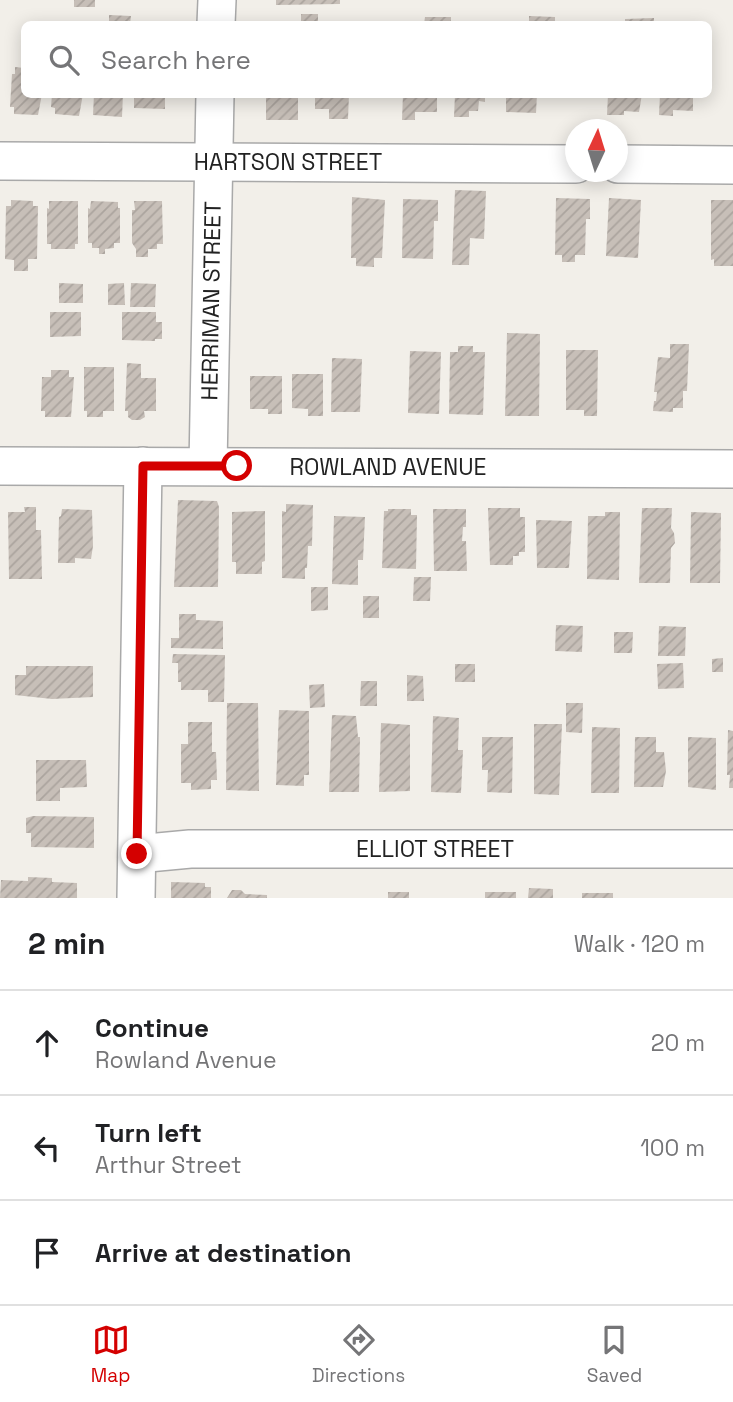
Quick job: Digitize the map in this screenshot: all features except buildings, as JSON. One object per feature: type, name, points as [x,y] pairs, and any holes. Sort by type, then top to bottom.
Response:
[{"type":"street","points":[[216,21],[217,0]]},
{"type":"street","name":"HERRIMAN STREET","points":[[208,466],[215,98]]},
{"type":"street","name":"HARTSON STREET","points":[[0,161],[565,164]]},
{"type":"street","points":[[628,164],[733,165]]},
{"type":"street","name":"ROWLAND AVENUE","points":[[0,466],[733,469]]},
{"type":"street","points":[[136,898],[143,466]]},
{"type":"street","name":"ELLIOT STREET","points":[[137,854],[190,849],[733,849]]},
{"type":"route","points":[[137,854],[143,466],[237,466]]}]
